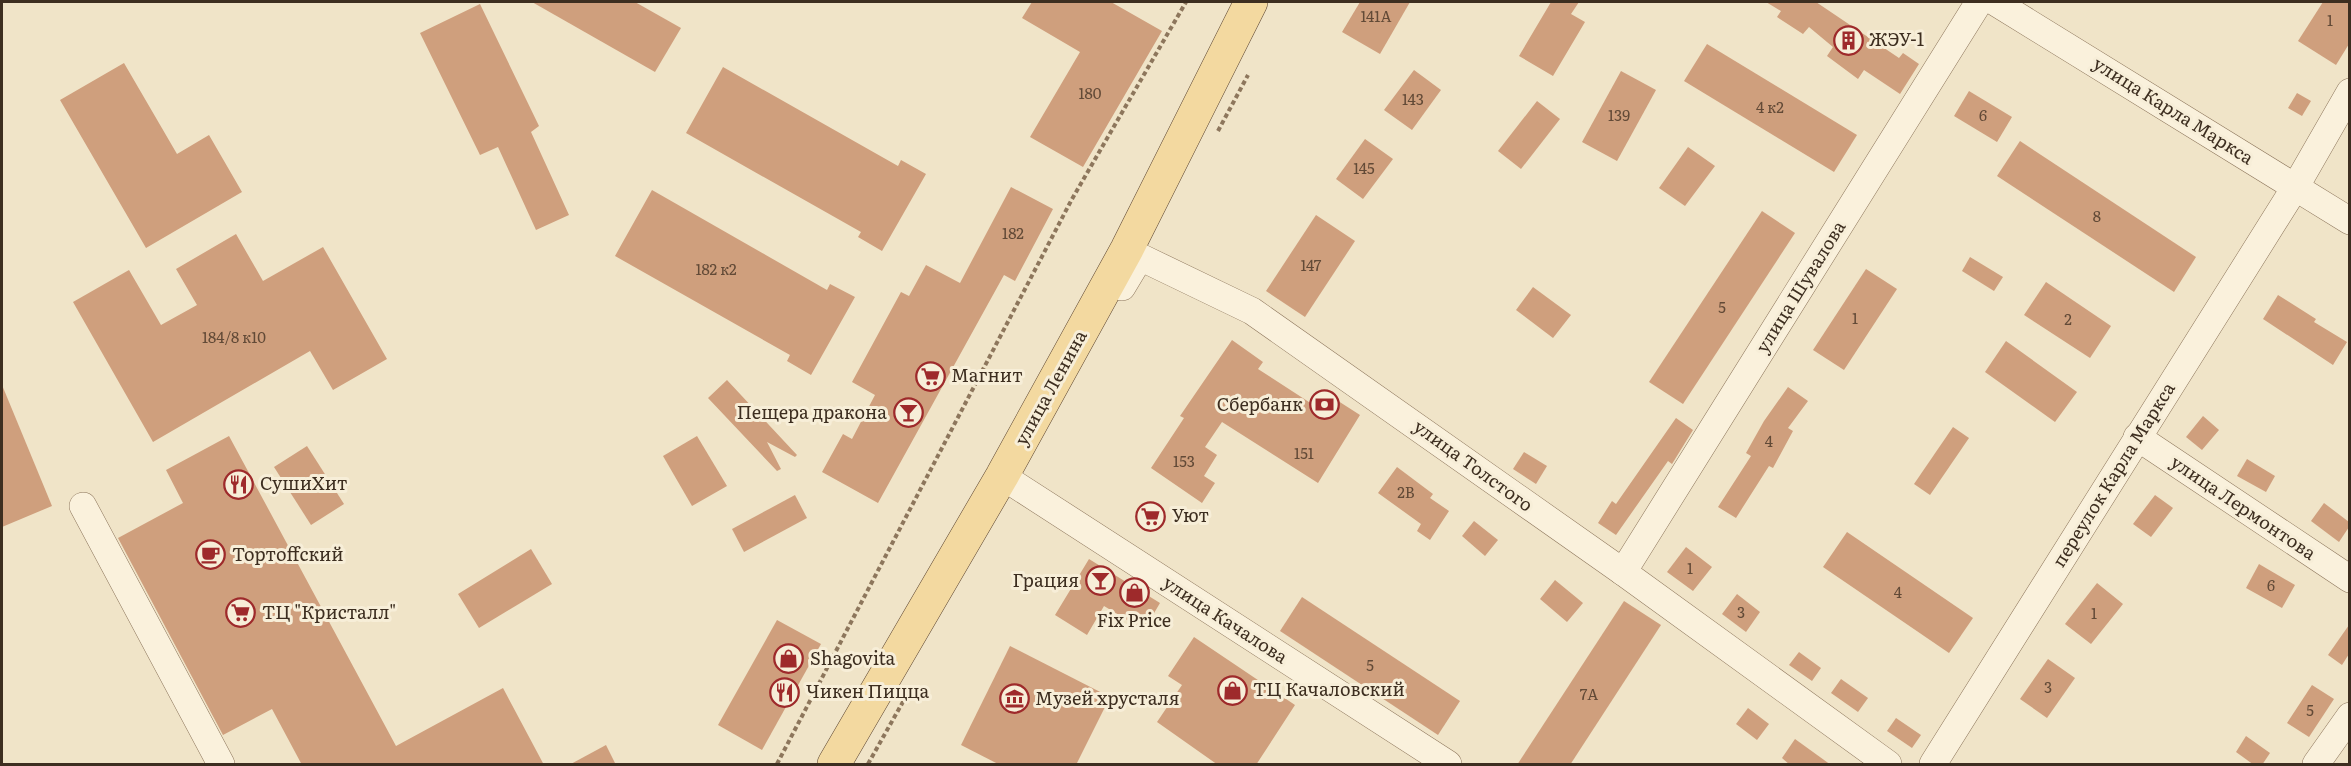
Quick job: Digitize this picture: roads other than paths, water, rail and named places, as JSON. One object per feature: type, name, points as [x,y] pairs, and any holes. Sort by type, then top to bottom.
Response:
[{"type":"main road","name":"улица Ленина","points":[[834,765],[1002,476],[1127,249],[1244,4]]},
{"type":"street","name":"улица Шувалова","points":[[1623,572],[1979,2]]},
{"type":"street","name":"улица Карла Маркса","points":[[1995,2],[2349,220]]},
{"type":"street","name":"переулок Карла Маркса","points":[[1933,765],[2296,186],[2349,92]]},
{"type":"street","name":"улица Толстого","points":[[1076,343],[1084,348],[1140,257],[1252,311],[1623,572],[1888,765]]},
{"type":"street","name":"улица Лермонтова","points":[[2138,437],[2349,579]]},
{"type":"street","name":"улица Качалова","points":[[1002,476],[1448,765]]},
{"type":"street","points":[[83,506],[221,765]]},
{"type":"street","points":[[2316,765],[2349,716]]},
{"type":"place","name":"ЖЭУ-1","points":[[1848,40]]},
{"type":"place","name":"Магнит","points":[[930,376]]},
{"type":"place","name":"Сбербанк","points":[[1324,405]]},
{"type":"place","name":"Пещера дракона","points":[[908,413]]},
{"type":"place","name":"СушиХит","points":[[239,484]]},
{"type":"place","name":"Уют","points":[[1151,516]]},
{"type":"place","name":"Тортоffский","points":[[211,555]]},
{"type":"place","name":"Грация","points":[[1100,581]]},
{"type":"place","name":"Fix Price","points":[[1134,592]]},
{"type":"place","name":"ТЦ \"Кристалл\"","points":[[241,613]]},
{"type":"place","name":"Shagovita","points":[[789,659]]},
{"type":"place","name":"ТЦ Качаловский","points":[[1232,690]]},
{"type":"place","name":"Чикен Пицца","points":[[785,692]]},
{"type":"place","name":"Музей хрусталя","points":[[1014,699]]}]
